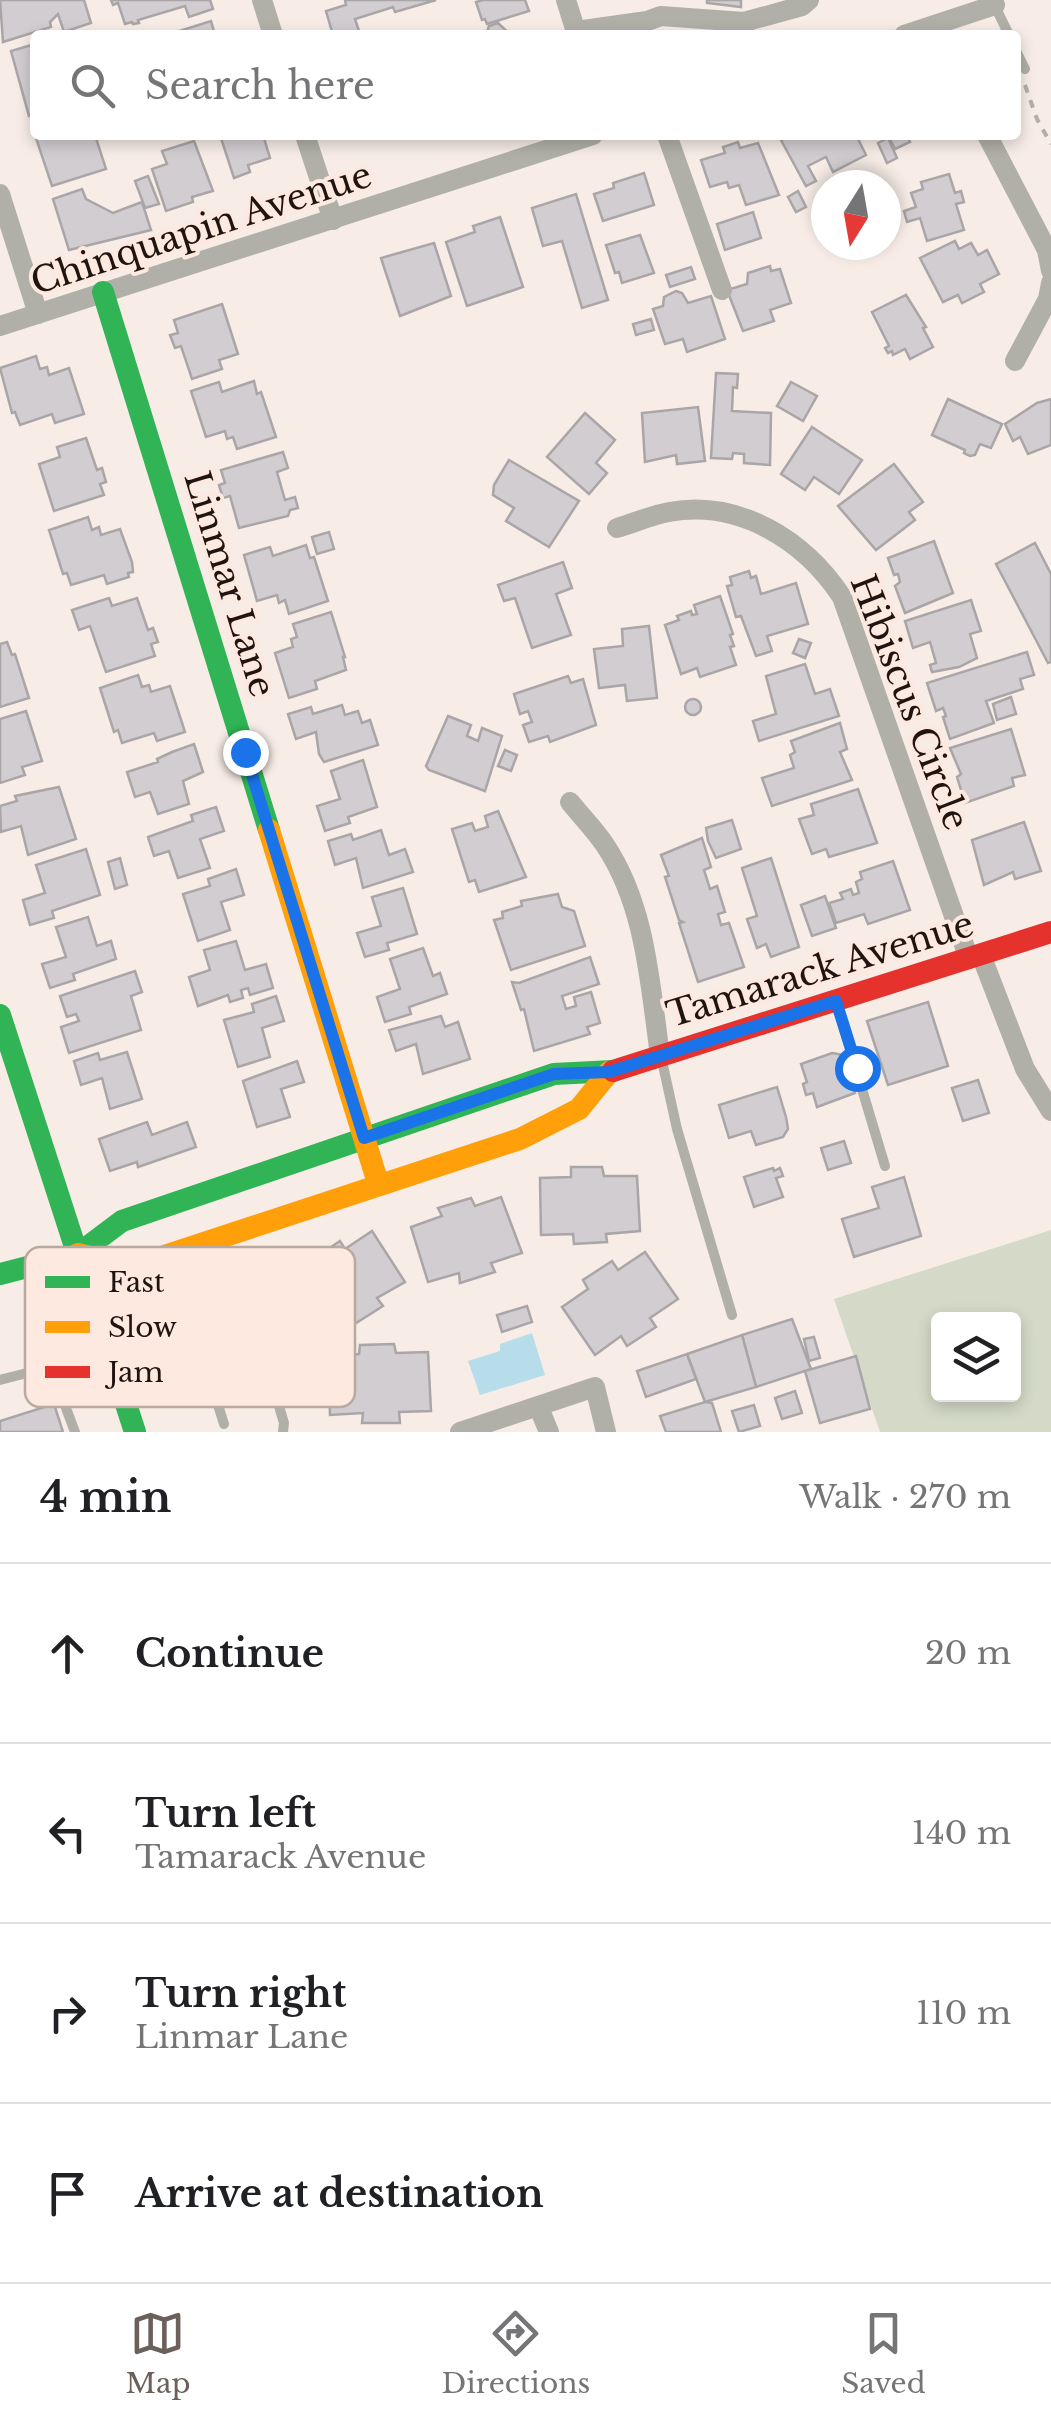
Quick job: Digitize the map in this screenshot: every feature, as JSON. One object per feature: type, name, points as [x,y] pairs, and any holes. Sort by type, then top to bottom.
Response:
[{"type":"main road","name":"Linmar Lane","points":[[103,292],[378,1183]]},
{"type":"main road","name":"Tamarack Avenue","points":[[87,1247],[122,1221],[554,1074],[609,1072],[1051,932]]},
{"type":"main road","points":[[0,1015],[76,1247]]},
{"type":"main road","name":"Tamarack Avenue","points":[[190,1247],[520,1139],[579,1109],[609,1072]]},
{"type":"main road","name":"Tamarack Avenue","points":[[0,1274],[25,1268]]},
{"type":"main road","points":[[127,1407],[135,1432]]},
{"type":"street","points":[[262,0],[271,30]]},
{"type":"street","points":[[566,0],[575,30]]},
{"type":"street","points":[[631,30],[661,16],[744,22],[802,6],[809,0]]},
{"type":"street","points":[[934,30],[994,3]]},
{"type":"street","points":[[307,140],[332,220]]},
{"type":"street","name":"Chinquapin Avenue","points":[[0,326],[578,140]]},
{"type":"street","points":[[669,140],[722,290]]},
{"type":"street","points":[[990,140],[1047,250],[1051,271]]},
{"type":"street","points":[[0,194],[38,314]]},
{"type":"street","points":[[1015,361],[1048,299],[1051,283]]},
{"type":"street","name":"Hibiscus Circle","points":[[617,528],[670,512],[702,510],[752,520],[782,534],[824,570],[849,614],[975,957],[1025,1069],[1051,1112]]},
{"type":"street","points":[[570,802],[606,847],[632,904],[645,950],[660,1056]]},
{"type":"street","points":[[460,1432],[595,1387],[606,1432]]},
{"type":"street","points":[[539,1408],[549,1432]]},
{"type":"lane","points":[[994,3],[1007,30]]},
{"type":"lane","points":[[1021,61],[1025,69]]},
{"type":"lane","points":[[836,1001],[885,1166]]},
{"type":"lane","points":[[660,1056],[677,1129],[732,1315]]},
{"type":"lane","points":[[0,1380],[25,1374]]},
{"type":"lane","points":[[66,1407],[75,1432]]},
{"type":"lane","points":[[219,1407],[224,1424]]},
{"type":"lane","points":[[279,1407],[282,1432]]},
{"type":"path","points":[[1025,69],[1024,83],[1051,144]]},
{"type":"green space","points":[[1051,1230],[1051,1432],[880,1432],[834,1299]]},
{"type":"water","points":[[532,1333],[545,1375],[480,1395],[468,1361],[500,1351],[500,1344]]},
{"type":"building","points":[[0,0],[84,0],[91,23],[63,30],[58,14],[50,22],[51,27],[30,30],[30,34],[3,42]]},
{"type":"building","points":[[111,0],[210,0],[213,9],[189,17],[185,6],[138,20],[139,23],[125,24],[118,3],[113,5]]},
{"type":"building","points":[[345,0],[436,0],[395,12],[393,7],[355,19],[359,30],[332,30],[326,11],[346,5]]},
{"type":"building","points":[[525,0],[529,11],[487,24],[476,2]]},
{"type":"building","points":[[741,0],[741,7],[707,3]]},
{"type":"building","points":[[211,21],[214,30],[182,30]]},
{"type":"building","points":[[498,23],[506,30],[488,30]]},
{"type":"building","points":[[30,45],[30,116],[29,116],[11,51]]},
{"type":"building","points":[[37,140],[97,140],[106,169],[52,186]]},
{"type":"building","points":[[222,140],[265,140],[270,158],[248,165],[250,172],[234,178]]},
{"type":"building","points":[[781,140],[858,140],[866,155],[837,170],[832,170],[826,157],[808,166],[811,184],[806,186]]},
{"type":"building","points":[[889,140],[897,158],[887,163],[878,143]]},
{"type":"building","points":[[890,140],[909,140],[910,142],[895,149]]},
{"type":"building","points":[[194,141],[213,191],[166,211],[152,169],[167,164],[162,151]]},
{"type":"building","points":[[738,142],[740,148],[758,143],[779,195],[746,205],[739,185],[729,188],[727,182],[710,187],[701,160],[725,153],[723,147]]},
{"type":"building","points":[[644,173],[654,205],[603,221],[594,194]]},
{"type":"building","points":[[949,174],[955,193],[961,191],[964,202],[956,204],[964,230],[927,241],[920,218],[907,222],[904,211],[916,207],[911,193],[923,189],[921,182]]},
{"type":"building","points":[[148,176],[159,204],[145,208],[135,181]]},
{"type":"building","points":[[82,189],[86,199],[113,213],[142,202],[151,230],[69,250],[53,199]]},
{"type":"building","points":[[798,191],[806,207],[796,212],[788,197]]},
{"type":"building","points":[[576,194],[608,300],[582,308],[562,241],[543,246],[532,208]]},
{"type":"building","points":[[753,212],[761,238],[725,250],[717,224]]},
{"type":"building","points":[[500,217],[523,287],[467,306],[446,242],[475,232],[473,226]]},
{"type":"building","points":[[640,235],[654,273],[622,283],[606,245]]},
{"type":"building","points":[[955,241],[959,249],[971,243],[978,255],[987,250],[999,274],[980,284],[984,292],[962,303],[958,295],[943,302],[920,258]]},
{"type":"building","points":[[434,243],[451,296],[400,316],[381,258]]},
{"type":"building","points":[[770,266],[771,271],[780,269],[791,303],[770,310],[774,321],[743,331],[727,290],[747,284],[748,273]]},
{"type":"building","points":[[691,267],[695,279],[670,287],[666,275]]},
{"type":"building","points":[[676,291],[688,303],[711,296],[725,339],[687,352],[683,339],[665,344],[653,309],[663,306],[664,297]]},
{"type":"building","points":[[906,295],[926,327],[923,328],[933,347],[910,359],[905,349],[893,355],[892,351],[888,353],[885,348],[889,346],[872,312]]},
{"type":"building","points":[[222,304],[238,354],[219,360],[222,369],[192,379],[181,346],[175,348],[170,335],[178,333],[174,320]]},
{"type":"building","points":[[651,319],[654,330],[636,335],[633,324]]},
{"type":"building","points":[[36,356],[40,369],[47,367],[49,375],[69,368],[84,414],[55,423],[52,414],[20,425],[15,412],[12,413],[0,368]]},
{"type":"building","points":[[716,373],[738,374],[732,411],[771,413],[770,465],[744,463],[744,454],[733,453],[732,459],[711,458]]},
{"type":"building","points":[[254,381],[276,437],[237,449],[233,437],[227,439],[225,431],[206,437],[191,391],[219,382],[222,392]]},
{"type":"building","points":[[791,382],[817,396],[803,421],[777,406]]},
{"type":"building","points":[[948,399],[1002,424],[991,448],[980,444],[975,455],[970,456],[932,435]]},
{"type":"building","points":[[1051,399],[1051,445],[1028,454],[1020,437],[1013,441],[1005,424],[1037,403]]},
{"type":"building","points":[[698,407],[705,461],[677,464],[676,455],[645,462],[642,413]]},
{"type":"building","points":[[585,413],[615,440],[596,463],[607,473],[589,494],[547,457]]},
{"type":"building","points":[[812,427],[862,460],[839,494],[814,477],[805,490],[781,474]]},
{"type":"building","points":[[86,438],[97,470],[102,468],[106,482],[100,484],[104,495],[54,511],[39,464],[60,457],[57,447]]},
{"type":"building","points":[[283,452],[288,468],[277,472],[285,500],[295,497],[298,508],[290,510],[288,516],[239,528],[230,496],[223,498],[219,485],[225,483],[221,470]]},
{"type":"building","points":[[509,460],[579,501],[549,547],[506,521],[514,508],[493,495],[494,485]]},
{"type":"building","points":[[894,464],[923,502],[909,512],[915,520],[876,550],[838,506]]},
{"type":"building","points":[[88,517],[92,530],[99,527],[101,535],[120,529],[132,562],[129,577],[107,584],[104,575],[71,585],[67,573],[63,574],[49,530]]},
{"type":"building","points":[[329,532],[334,549],[317,554],[312,537]]},
{"type":"building","points":[[934,541],[953,593],[905,613],[895,586],[900,582],[898,574],[894,575],[888,558]]},
{"type":"building","points":[[1035,543],[1051,574],[1048,663],[996,564]]},
{"type":"building","points":[[306,545],[310,558],[314,557],[328,601],[289,614],[285,600],[279,603],[277,595],[257,601],[244,555],[270,547],[273,556]]},
{"type":"building","points":[[563,562],[572,588],[556,594],[571,635],[532,648],[515,598],[504,601],[498,585]]},
{"type":"building","points":[[749,571],[751,578],[756,576],[761,594],[796,583],[808,624],[767,636],[772,651],[756,656],[741,616],[736,617],[727,586],[732,585],[730,577]]},
{"type":"building","points":[[720,596],[733,634],[730,635],[734,646],[730,647],[736,665],[700,677],[697,668],[681,674],[665,625],[691,611],[692,615],[697,614],[694,605]]},
{"type":"building","points":[[109,598],[112,606],[137,598],[148,630],[153,628],[158,642],[151,644],[155,656],[106,672],[90,626],[79,630],[72,610]]},
{"type":"building","points":[[971,600],[981,631],[970,634],[977,658],[959,667],[932,672],[930,665],[936,663],[930,642],[913,648],[905,621]]},
{"type":"building","points":[[331,612],[346,670],[315,681],[317,689],[289,698],[275,653],[293,647],[291,639],[297,637],[293,624]]},
{"type":"building","points":[[649,626],[657,698],[627,701],[625,685],[599,688],[594,649],[623,646],[622,629]]},
{"type":"building","points":[[799,639],[811,643],[805,658],[793,653]]},
{"type":"building","points":[[7,642],[12,655],[15,654],[29,698],[0,707],[0,644]]},
{"type":"building","points":[[1027,652],[1034,675],[1020,679],[1023,689],[986,701],[994,723],[950,739],[943,708],[936,711],[927,683]]},
{"type":"building","points":[[805,664],[815,694],[830,689],[839,716],[759,741],[753,721],[776,714],[766,676]]},
{"type":"building","points":[[138,675],[142,687],[149,685],[151,692],[170,686],[185,732],[157,741],[154,733],[122,743],[118,730],[114,732],[100,688]]},
{"type":"building","points":[[568,676],[571,683],[583,679],[596,725],[550,742],[548,736],[529,742],[523,725],[532,722],[528,711],[520,714],[514,694]]},
{"type":"building","points":[[1011,697],[1016,714],[997,720],[993,704]]},
{"type":"building","points":[[693,699],[701,707],[693,715],[685,707]]},
{"type":"building","points":[[342,705],[345,715],[358,711],[362,723],[370,720],[378,745],[324,762],[316,732],[296,739],[288,714],[311,707],[313,714]]},
{"type":"building","points":[[26,711],[42,761],[22,767],[25,775],[0,783],[0,719]]},
{"type":"building","points":[[448,716],[471,725],[467,736],[478,741],[482,728],[502,736],[485,791],[426,766]]},
{"type":"building","points":[[840,723],[847,749],[840,752],[852,780],[772,806],[762,778],[794,768],[791,741]]},
{"type":"building","points":[[1011,729],[1025,775],[1012,778],[1014,786],[965,803],[957,777],[961,774],[950,748]]},
{"type":"building","points":[[194,744],[203,772],[183,781],[189,804],[158,814],[150,792],[135,797],[127,772]]},
{"type":"building","points":[[505,750],[517,755],[511,771],[498,766]]},
{"type":"building","points":[[363,760],[377,807],[348,817],[350,823],[325,831],[317,806],[340,799],[331,771]]},
{"type":"building","points":[[59,787],[76,839],[28,855],[21,826],[1,832],[0,806],[17,801],[15,796]]},
{"type":"building","points":[[858,789],[877,843],[829,857],[826,849],[812,854],[799,819],[814,815],[811,804]]},
{"type":"building","points":[[216,807],[224,831],[200,839],[210,868],[178,878],[169,851],[154,856],[148,837],[193,821],[191,815]]},
{"type":"building","points":[[498,811],[526,877],[479,892],[475,880],[469,882],[452,829],[472,823],[475,831],[488,827],[485,816]]},
{"type":"building","points":[[732,820],[741,849],[716,858],[706,828]]},
{"type":"building","points":[[1024,822],[1041,871],[1015,879],[1013,872],[984,885],[972,840]]},
{"type":"building","points":[[381,830],[389,855],[405,849],[413,872],[363,888],[356,858],[335,865],[328,841],[351,834],[353,840]]},
{"type":"building","points":[[702,838],[711,867],[704,870],[710,889],[717,886],[725,912],[718,914],[721,925],[729,923],[744,967],[698,982],[661,855]]},
{"type":"building","points":[[86,849],[100,895],[52,911],[54,918],[30,925],[23,900],[45,893],[36,865]]},
{"type":"building","points":[[120,858],[127,885],[115,889],[108,862]]},
{"type":"building","points":[[771,858],[799,947],[771,957],[766,944],[757,948],[747,919],[757,916],[742,868]]},
{"type":"building","points":[[893,861],[910,910],[868,924],[864,914],[836,923],[829,903],[843,899],[840,893],[851,889],[853,895],[859,893],[856,882],[862,879],[860,872]]},
{"type":"building","points":[[236,869],[244,895],[221,902],[230,930],[198,941],[183,894],[210,886],[208,879]]},
{"type":"building","points":[[403,888],[417,934],[387,943],[389,950],[365,957],[357,933],[381,926],[372,897]]},
{"type":"building","points":[[558,894],[562,907],[574,911],[585,946],[511,970],[494,920],[503,918],[502,912],[522,906],[521,901]]},
{"type":"building","points":[[825,896],[836,928],[812,936],[801,905]]},
{"type":"building","points":[[88,917],[97,946],[111,941],[116,959],[73,974],[75,980],[50,988],[42,964],[66,957],[56,927]]},
{"type":"building","points":[[236,941],[245,970],[266,964],[273,988],[250,995],[248,988],[241,990],[243,998],[230,1002],[228,995],[198,1006],[189,977],[210,970],[204,950]]},
{"type":"building","points":[[423,948],[433,976],[440,973],[447,994],[409,1007],[411,1014],[385,1022],[377,997],[400,989],[390,959]]},
{"type":"building","points":[[590,957],[599,984],[562,996],[566,1009],[576,1006],[574,997],[591,992],[600,1023],[587,1027],[590,1034],[534,1051],[524,1009],[521,1010],[512,982],[519,983]]},
{"type":"building","points":[[135,971],[142,992],[131,996],[141,1030],[69,1053],[61,1027],[79,1021],[76,1014],[67,1017],[60,996]]},
{"type":"building","points":[[276,996],[284,1021],[262,1028],[270,1057],[238,1067],[224,1020],[254,1012],[252,1004]]},
{"type":"building","points":[[928,1002],[948,1066],[888,1085],[867,1021]]},
{"type":"building","points":[[441,1016],[445,1027],[458,1022],[470,1059],[423,1074],[416,1044],[396,1051],[389,1030]]},
{"type":"building","points":[[127,1052],[142,1099],[110,1109],[102,1078],[81,1085],[74,1061],[98,1053],[100,1060]]},
{"type":"building","points":[[832,1053],[844,1055],[855,1093],[817,1107],[813,1093],[806,1095],[803,1084],[807,1082],[801,1064]]},
{"type":"building","points":[[297,1061],[304,1082],[281,1089],[290,1117],[257,1127],[243,1081]]},
{"type":"building","points":[[978,1080],[989,1113],[963,1121],[952,1088]]},
{"type":"building","points":[[777,1087],[788,1129],[783,1137],[756,1145],[751,1131],[729,1138],[719,1105]]},
{"type":"building","points":[[147,1122],[152,1135],[187,1122],[196,1147],[138,1167],[137,1162],[110,1171],[99,1139]]},
{"type":"building","points":[[844,1141],[851,1163],[828,1170],[821,1148]]},
{"type":"building","points":[[571,1167],[602,1167],[604,1176],[637,1176],[640,1231],[606,1234],[607,1242],[574,1244],[573,1234],[541,1235],[540,1178],[571,1177]]},
{"type":"building","points":[[780,1168],[783,1176],[776,1178],[783,1197],[754,1207],[744,1177]]},
{"type":"building","points":[[904,1177],[921,1236],[854,1257],[842,1219],[879,1208],[872,1187]]},
{"type":"building","points":[[501,1197],[522,1253],[491,1263],[495,1272],[460,1283],[459,1273],[428,1282],[411,1227],[442,1216],[438,1208],[471,1198],[475,1206]]},
{"type":"building","points":[[372,1231],[405,1282],[377,1298],[383,1306],[355,1324],[355,1247],[348,1247]]},
{"type":"building","points":[[645,1252],[678,1299],[650,1318],[656,1327],[627,1346],[621,1336],[595,1355],[562,1307],[588,1289],[583,1280],[612,1261],[618,1270]]},
{"type":"building","points":[[527,1306],[532,1322],[502,1332],[497,1315]]},
{"type":"building","points":[[792,1319],[811,1369],[756,1387],[742,1335]]},
{"type":"building","points":[[742,1335],[756,1387],[705,1402],[687,1354]]},
{"type":"building","points":[[814,1337],[820,1358],[809,1361],[804,1339]]},
{"type":"building","points":[[394,1344],[396,1353],[428,1352],[431,1411],[399,1412],[400,1423],[362,1423],[363,1413],[330,1415],[330,1407],[355,1407],[355,1354],[359,1354],[360,1345]]},
{"type":"building","points":[[687,1354],[696,1379],[646,1397],[637,1371]]},
{"type":"building","points":[[856,1356],[870,1409],[820,1423],[805,1371]]},
{"type":"building","points":[[795,1391],[802,1413],[782,1419],[775,1398]]},
{"type":"building","points":[[712,1403],[721,1432],[666,1432],[660,1416]]},
{"type":"building","points":[[754,1405],[760,1426],[739,1432],[732,1411]]},
{"type":"building","points":[[55,1407],[63,1432],[0,1432],[0,1421]]},
{"type":"traffic: fast","points":[[103,292],[269,830]]},
{"type":"traffic: fast","points":[[0,1015],[75,1247]]},
{"type":"traffic: fast","points":[[87,1247],[122,1221],[554,1074],[613,1071]]},
{"type":"traffic: fast","points":[[0,1274],[25,1268]]},
{"type":"traffic: fast","points":[[127,1407],[135,1432]]},
{"type":"traffic: slow","points":[[269,830],[378,1183]]},
{"type":"traffic: slow","points":[[192,1247],[520,1139],[579,1109],[609,1072]]},
{"type":"traffic: jam","points":[[613,1071],[1051,932]]},
{"type":"route","points":[[245,752],[364,1138],[554,1074],[609,1072],[836,1001],[857,1068]]}]
